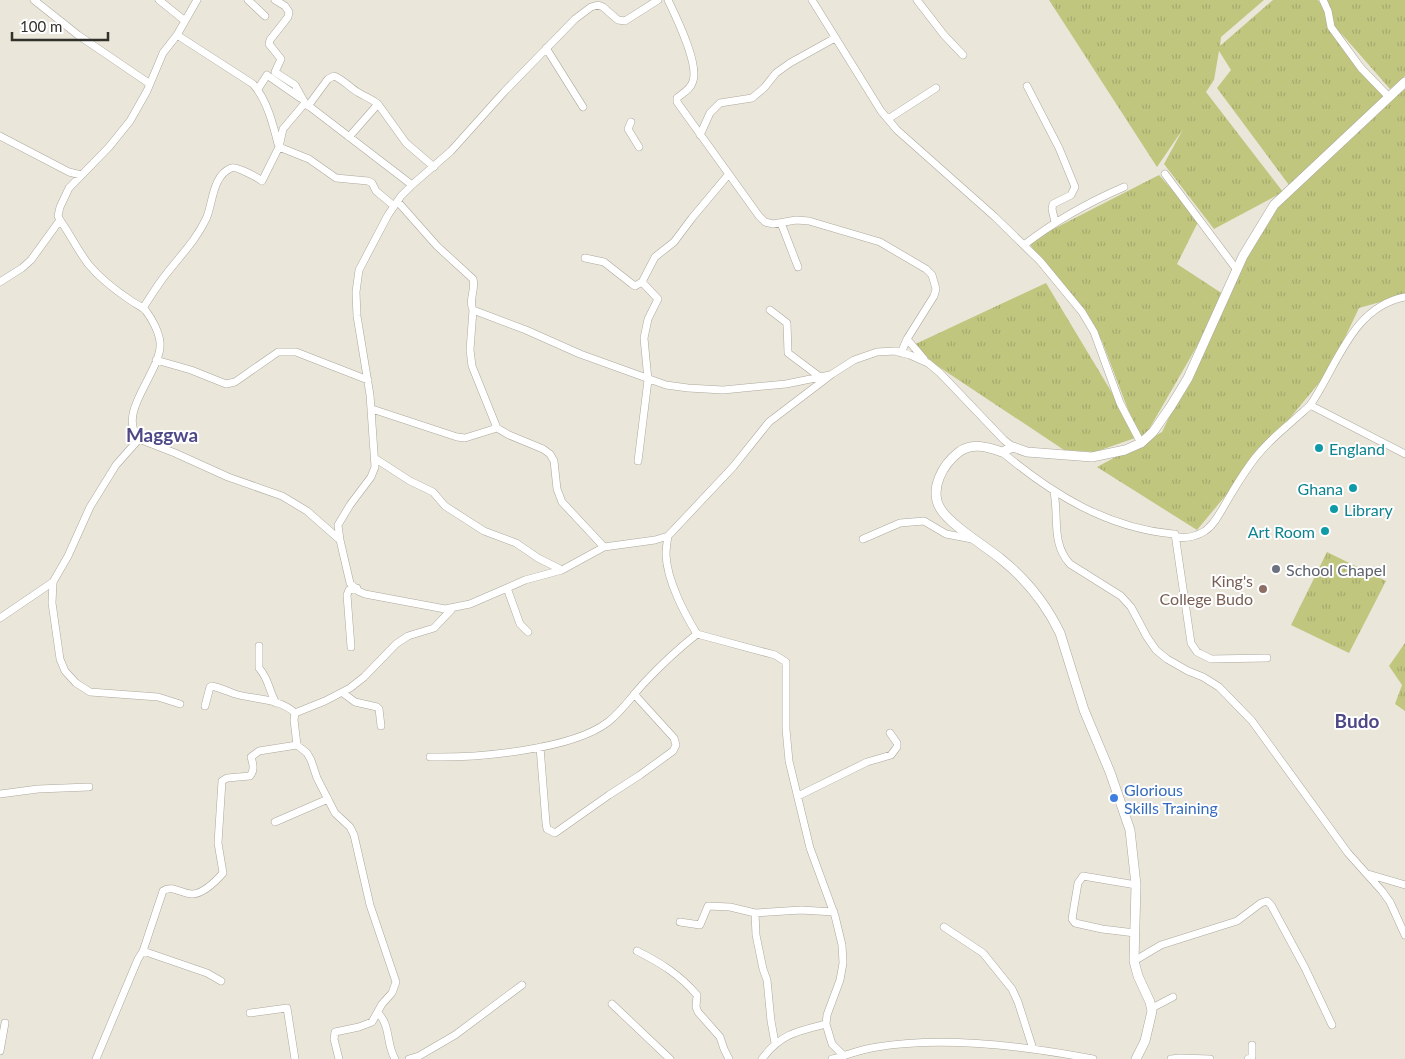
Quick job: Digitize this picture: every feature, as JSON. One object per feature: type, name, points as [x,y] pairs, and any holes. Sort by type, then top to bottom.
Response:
[{"type":"street","points":[[34,0],[78,35],[150,84]]},
{"type":"street","points":[[159,0],[185,21]]},
{"type":"street","points":[[196,0],[177,35],[162,53],[150,84],[130,121],[109,147],[69,188],[62,200],[58,216],[89,264],[109,284],[143,308],[151,319],[159,338],[160,347],[156,360],[137,401],[132,419],[134,433],[139,439],[228,477],[282,496],[307,512],[340,540]]},
{"type":"street","points":[[248,0],[265,16]]},
{"type":"street","points":[[275,0],[285,6],[289,12],[288,17],[269,44],[281,59],[275,72],[295,85],[305,103]]},
{"type":"street","points":[[658,0],[625,21],[618,20],[598,5],[591,7],[575,19],[504,92],[463,138],[434,167],[412,185],[396,204],[368,252],[356,281],[357,316],[372,409],[376,459],[374,472],[338,525],[350,583],[358,591],[365,594],[435,608],[452,609],[470,604],[525,580],[562,570],[604,547],[655,540],[668,536],[721,480],[769,422],[832,374],[854,360],[877,352],[901,352],[928,363]]},
{"type":"street","points":[[668,0],[688,46],[694,76],[691,86],[677,98],[677,102],[728,175],[764,222],[773,224],[796,220],[809,221],[866,237],[880,242],[926,269],[932,275],[936,289],[934,296],[901,352]]},
{"type":"street","points":[[812,0],[888,119],[916,148],[1024,245],[1066,292],[1090,326],[1120,403],[1141,442]]},
{"type":"street","points":[[917,0],[938,28],[963,55]]},
{"type":"street","points":[[1323,0],[1328,11],[1331,27],[1361,68],[1389,97]]},
{"type":"street","points":[[177,35],[246,79],[258,89],[271,118],[279,147]]},
{"type":"street","points":[[700,135],[708,116],[720,103],[752,98],[758,94],[776,73],[835,38]]},
{"type":"street","points":[[546,48],[583,107]]},
{"type":"street","points":[[258,89],[267,75],[412,185]]},
{"type":"street","points":[[143,308],[196,236],[207,217],[216,185],[224,173],[234,168],[257,177],[262,181],[279,147],[283,129],[328,79],[334,76],[378,104],[406,143],[434,167]]},
{"type":"street","points":[[907,339],[928,363],[1013,447],[1027,452],[1092,457],[1111,454],[1141,442],[1153,432],[1188,378],[1254,236],[1274,206],[1405,82]]},
{"type":"street","points":[[1027,86],[1059,148],[1075,188],[1071,195],[1053,204],[1052,209],[1055,222]]},
{"type":"street","points":[[888,119],[936,88]]},
{"type":"street","points":[[349,137],[378,104]]},
{"type":"street","points":[[631,122],[628,129],[639,147]]},
{"type":"street","points":[[0,136],[69,172],[81,175]]},
{"type":"street","points":[[279,147],[308,159],[336,178],[372,183],[376,191],[396,204],[473,279],[474,290],[470,302],[473,310],[470,350],[472,366],[497,428],[550,454],[554,461],[557,489],[562,502],[604,547]]},
{"type":"street","points":[[1165,174],[1237,270]]},
{"type":"street","points":[[585,258],[604,262],[635,286],[642,282],[655,257],[674,242],[728,175]]},
{"type":"street","points":[[1024,245],[1055,222],[1091,201],[1124,187]]},
{"type":"street","points":[[0,282],[31,260],[60,220]]},
{"type":"street","points":[[781,223],[798,267]]},
{"type":"street","points":[[638,461],[648,380],[644,338],[648,319],[658,299],[642,282]]},
{"type":"street","points":[[1136,1059],[1152,1020],[1152,1008],[1138,976],[1134,961],[1136,884],[1130,830],[1110,772],[1084,710],[1060,633],[1046,609],[1031,587],[1002,560],[945,515],[936,501],[936,485],[944,468],[960,450],[981,446],[1002,452],[1054,492],[1091,512],[1126,525],[1166,535],[1193,536],[1205,530],[1217,518],[1260,451],[1310,405],[1353,332],[1376,310],[1405,297]]},
{"type":"street","points":[[473,310],[648,380],[681,387],[717,390],[786,384],[832,374]]},
{"type":"street","points":[[770,310],[787,323],[788,353],[820,377]]},
{"type":"street","points":[[156,360],[177,365],[209,376],[223,384],[228,384],[235,382],[278,352],[296,352],[368,380]]},
{"type":"street","points":[[1310,405],[1405,454]]},
{"type":"street","points":[[372,409],[457,437],[464,438],[497,428]]},
{"type":"street","points":[[0,618],[53,582],[72,549],[90,507],[116,465],[139,439]]},
{"type":"street","points":[[1002,452],[1013,447]]},
{"type":"street","points":[[376,459],[410,481],[433,492],[445,506],[484,531],[516,543],[538,558],[562,570]]},
{"type":"street","points":[[1054,492],[1057,543],[1070,564],[1121,596],[1131,606],[1146,637],[1167,660],[1203,677],[1219,687],[1252,721],[1348,853],[1390,902],[1405,935]]},
{"type":"street","points":[[863,539],[900,523],[924,521],[946,534],[975,539]]},
{"type":"street","points":[[1175,534],[1191,643],[1197,652],[1211,660],[1267,658]]},
{"type":"street","points":[[668,536],[666,556],[670,573],[684,612],[697,634],[775,655],[786,662],[787,745],[810,848],[834,912],[842,945],[840,980],[827,1015],[826,1024],[832,1044],[844,1056]]},
{"type":"street","points":[[53,582],[52,603],[60,660],[65,671],[76,683],[90,692],[158,697],[180,704]]},
{"type":"street","points":[[351,647],[347,595],[348,590],[357,588]]},
{"type":"street","points":[[507,588],[520,624],[528,632]]},
{"type":"street","points":[[295,713],[311,708],[343,693],[364,677],[401,640],[434,628],[452,609]]},
{"type":"street","points":[[430,757],[471,756],[540,747],[576,737],[603,725],[618,713],[657,670],[697,634]]},
{"type":"street","points":[[259,646],[259,668],[269,682],[272,696],[276,703]]},
{"type":"street","points":[[205,706],[210,687],[212,686],[236,694],[288,706],[295,713]]},
{"type":"street","points":[[343,693],[354,702],[377,707],[379,709],[381,726]]},
{"type":"street","points":[[540,747],[546,823],[548,829],[555,833],[640,776],[672,751],[676,745],[674,738],[634,694]]},
{"type":"street","points":[[295,713],[297,745],[307,753],[317,778],[335,813],[350,827],[354,835],[370,905],[396,982],[392,994],[382,1004],[370,1024],[335,1032],[334,1039],[339,1059]]},
{"type":"street","points":[[798,796],[867,762],[891,755],[897,743],[890,733]]},
{"type":"street","points":[[96,1059],[143,951],[163,891],[166,888],[170,888],[182,893],[194,894],[205,889],[223,873],[218,843],[222,781],[227,778],[250,776],[253,773],[254,765],[252,757],[259,751],[297,745]]},
{"type":"street","points":[[0,794],[38,789],[89,787]]},
{"type":"street","points":[[275,822],[328,799]]},
{"type":"street","points":[[1366,873],[1405,885]]},
{"type":"street","points":[[1135,933],[1075,923],[1072,919],[1078,883],[1083,876],[1136,884]]},
{"type":"street","points":[[1134,961],[1161,944],[1237,921],[1261,903],[1268,901],[1305,968],[1332,1025]]},
{"type":"street","points":[[680,922],[700,925],[708,906],[730,907],[755,913],[801,910],[834,912]]},
{"type":"street","points":[[755,913],[756,935],[763,969],[768,980],[770,1021],[775,1043]]},
{"type":"street","points":[[944,927],[983,953],[1012,989],[1033,1049]]},
{"type":"street","points":[[143,951],[207,973],[222,981]]},
{"type":"street","points":[[637,951],[672,970],[687,983],[697,995],[696,1007],[698,1012],[720,1037],[729,1059]]},
{"type":"street","points":[[409,1059],[419,1056],[455,1035],[522,985]]},
{"type":"street","points":[[1152,1008],[1173,997]]},
{"type":"street","points":[[612,1004],[670,1059]]},
{"type":"street","points":[[250,1013],[287,1008],[295,1059]]},
{"type":"street","points":[[378,1013],[385,1020],[389,1042],[395,1059]]},
{"type":"street","points":[[0,1051],[5,1023]]},
{"type":"street","points":[[762,1059],[775,1043],[794,1032],[826,1024]]},
{"type":"street","points":[[832,1059],[874,1047],[906,1043],[965,1043],[1033,1049],[1093,1059]]},
{"type":"street","points":[[1248,1059],[1252,1057],[1252,1045]]},
{"type":"street","points":[[1171,1059],[1210,1059]]},
{"type":"green space","points":[[1049,0],[1264,0],[1221,37],[1220,46],[1273,0],[1318,0],[1332,21],[1322,0],[1405,0],[1405,76],[1390,89],[1340,32],[1385,97],[1289,185],[1217,88],[1231,70],[1219,51],[1214,80],[1206,92],[1283,192],[1214,229],[1164,164],[1183,129],[1157,167]]},
{"type":"green space","points":[[1405,83],[1405,295],[1359,308],[1329,371],[1197,530],[1097,467],[1162,432],[1265,219]]},
{"type":"green space","points":[[1159,175],[1199,220],[1177,264],[1226,296],[1141,443],[1138,437],[1095,452],[1064,450],[909,347],[1046,283],[1138,436],[1102,341],[1028,242]]},
{"type":"green space","points":[[1327,552],[1386,581],[1349,653],[1291,625]]},
{"type":"green space","points":[[1405,643],[1405,711],[1395,704],[1402,685],[1389,666]]},
{"type":"place","name":"England","points":[[1319,448]]},
{"type":"place","name":"Ghana","points":[[1353,488]]},
{"type":"place","name":"Library","points":[[1334,509]]},
{"type":"place","name":"Art Room","points":[[1325,531]]},
{"type":"place","name":"School Chapel","points":[[1276,569]]},
{"type":"place","name":"King's College Budo","points":[[1263,589]]},
{"type":"place","name":"Glorious Skills Training","points":[[1114,798]]},
{"type":"district","name":"Maggwa","points":[[162,434]]},
{"type":"district","name":"Budo","points":[[1357,720]]}]
